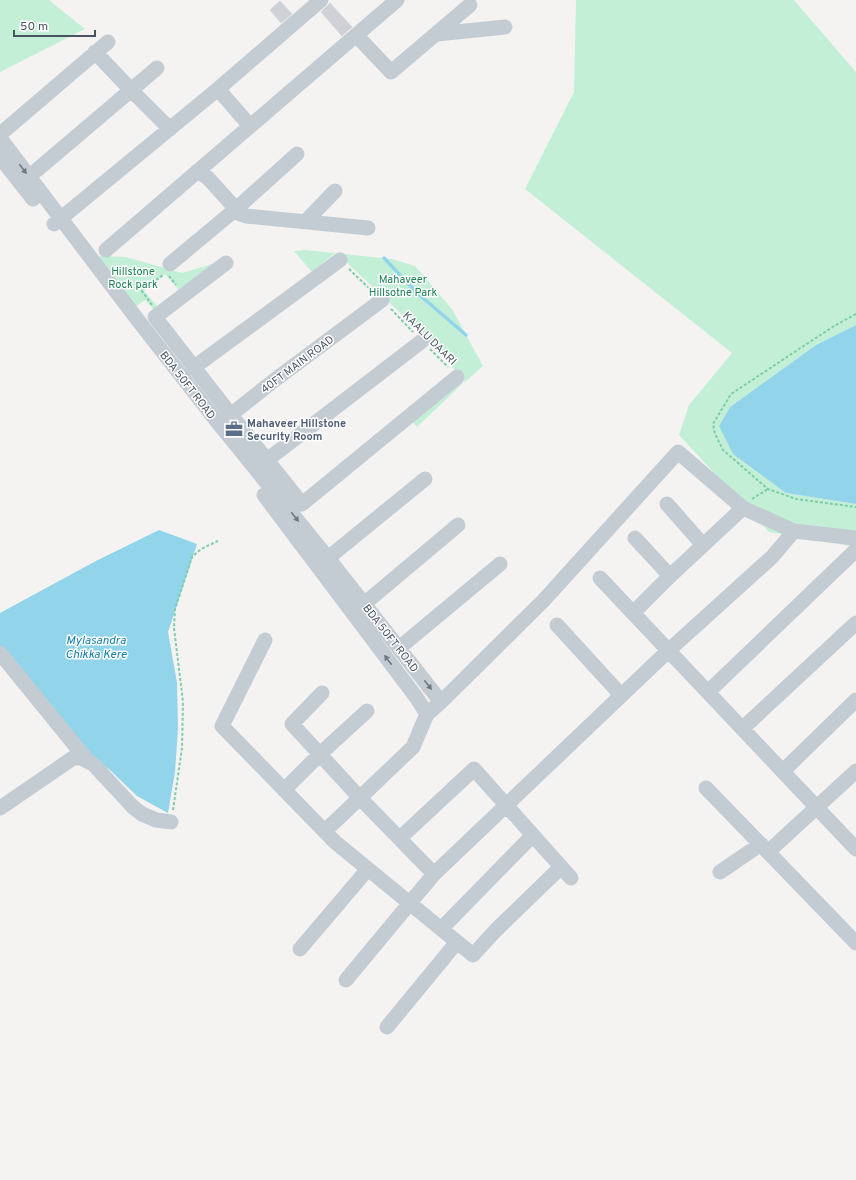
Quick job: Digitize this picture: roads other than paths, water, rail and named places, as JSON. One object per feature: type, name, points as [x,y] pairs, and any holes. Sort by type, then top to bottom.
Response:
[{"type":"street","points":[[57,222],[218,89],[321,0]]},
{"type":"street","points":[[106,250],[397,0]]},
{"type":"street","points":[[356,34],[391,72],[470,5]]},
{"type":"street","points":[[437,34],[505,28]]},
{"type":"street","points":[[2,134],[108,42]]},
{"type":"street","points":[[95,52],[130,90],[170,129]]},
{"type":"street","points":[[37,170],[157,68]]},
{"type":"street","points":[[218,89],[250,126]]},
{"type":"street","name":"BDA 50FT ROAD","points":[[2,134],[57,222]]},
{"type":"street","points":[[170,264],[236,209],[298,154]]},
{"type":"street","name":"BDA 50FT ROAD","points":[[0,157],[57,222],[137,319],[400,648],[441,702]]},
{"type":"street","points":[[197,172],[208,178],[240,214],[246,216],[368,228]]},
{"type":"street","points":[[305,222],[335,192]]},
{"type":"street","points":[[193,368],[340,260]]},
{"type":"street","points":[[226,263],[155,317],[193,368],[221,423],[267,460],[302,504],[457,377]]},
{"type":"street","name":"40FT MAIN ROAD","points":[[221,423],[382,300]]},
{"type":"street","points":[[267,460],[422,341]]},
{"type":"street","name":"BDA 50FT ROAD","points":[[221,423],[283,520],[416,697],[427,714]]},
{"type":"street","points":[[325,831],[413,747],[427,714],[544,600],[678,452],[742,507],[794,530],[856,538]]},
{"type":"street","points":[[328,558],[424,479]]},
{"type":"street","points":[[667,504],[703,545]]},
{"type":"street","points":[[633,613],[742,507]]},
{"type":"street","points":[[364,604],[458,525]]},
{"type":"street","points":[[346,980],[434,874],[621,695],[772,557],[794,530]]},
{"type":"street","points":[[635,538],[670,576]]},
{"type":"street","points":[[708,692],[856,550]]},
{"type":"street","points":[[400,648],[500,564]]},
{"type":"street","points":[[600,578],[856,849]]},
{"type":"street","points":[[742,728],[856,623]]},
{"type":"street","points":[[557,625],[621,695]]},
{"type":"street","points":[[265,640],[222,726],[335,842],[472,955],[496,930],[566,872],[474,769],[400,838]]},
{"type":"street","points":[[0,653],[87,760]]},
{"type":"street","points":[[322,693],[292,724],[360,798],[434,874]]},
{"type":"street","points":[[783,771],[856,700]]},
{"type":"street","points":[[284,790],[320,754],[367,711]]},
{"type":"street","points":[[0,808],[73,758],[81,758],[94,764],[133,807],[142,814],[156,820],[171,822]]},
{"type":"street","points":[[720,872],[764,848],[817,807],[856,771]]},
{"type":"street","points":[[706,788],[856,943]]},
{"type":"street","points":[[441,929],[533,835]]},
{"type":"street","points":[[300,949],[368,869]]},
{"type":"street","points":[[387,1027],[457,942]]},
{"type":"water","points":[[856,325],[856,504],[786,493],[733,454],[719,426],[730,407],[816,345]]},
{"type":"water","name":"Mylasandra Chikka Kere","points":[[159,530],[197,544],[168,632],[177,683],[178,728],[175,772],[168,813],[137,796],[109,769],[84,751],[0,653],[0,613],[94,562]]},
{"type":"waterway","points":[[384,258],[415,291],[466,335]]},
{"type":"place","name":"Mahaveer Hillstone Security Room","points":[[234,429]]},
{"type":"park label","name":"Hillstone Rock park","points":[[133,277]]},
{"type":"park label","name":"Mahaveer Hillsotne Park","points":[[403,285]]}]
